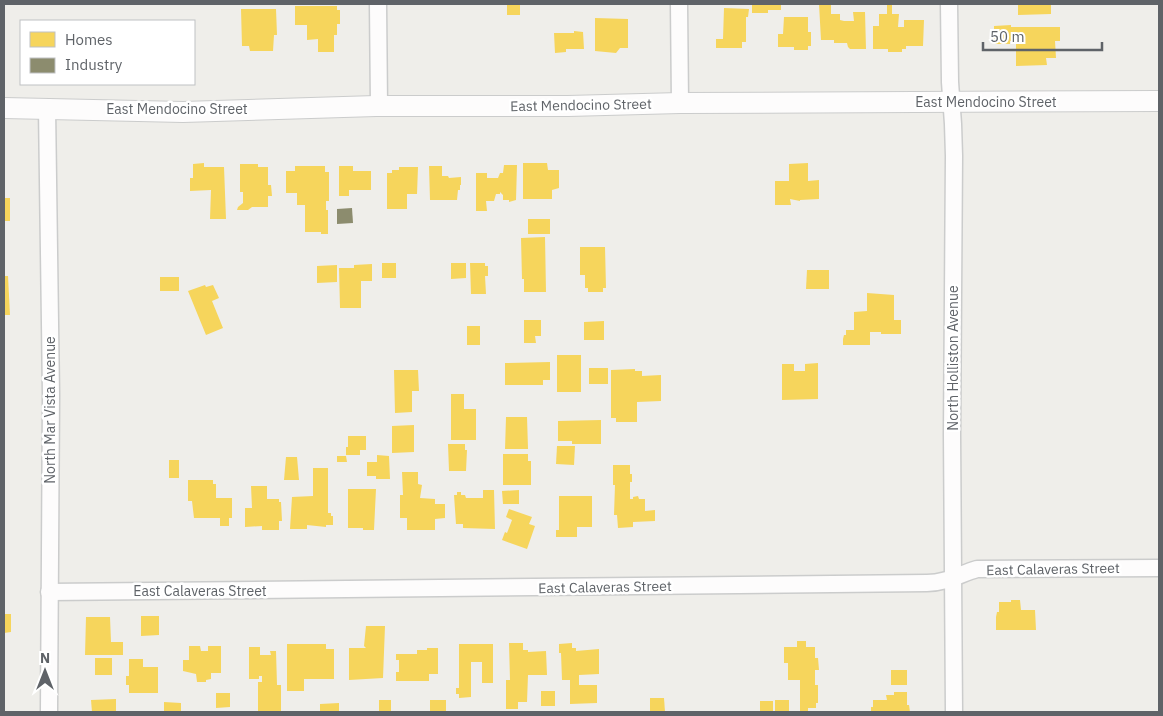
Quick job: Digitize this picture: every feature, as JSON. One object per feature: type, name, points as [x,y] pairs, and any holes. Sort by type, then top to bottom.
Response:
[{"type":"street","points":[[378,4],[379,106]]},
{"type":"street","points":[[679,4],[680,103]]},
{"type":"street","name":"North Holliston Avenue","points":[[949,4],[950,82],[954,156],[952,434],[954,712]]},
{"type":"street","name":"East Mendocino Street","points":[[4,108],[184,112],[379,106],[1159,101]]},
{"type":"street","name":"North Mar Vista Avenue","points":[[47,108],[51,396],[49,712]]},
{"type":"street","name":"East Calaveras Street","points":[[49,592],[927,584],[954,578],[977,570],[1159,568]]},
{"type":"building: Homes","points":[[507,4],[520,4],[520,15],[507,15]]},
{"type":"building: Homes","points":[[752,4],[781,4],[781,10],[768,10],[768,13],[752,13]]},
{"type":"building: Homes","points":[[819,4],[831,4],[831,14],[840,14],[840,20],[844,21],[854,21],[853,12],[865,12],[866,49],[850,49],[847,43],[821,40]]},
{"type":"building: Homes","points":[[887,4],[892,4],[892,14],[899,14],[898,27],[904,27],[904,20],[924,20],[923,46],[906,46],[906,49],[902,49],[902,52],[888,52],[888,49],[873,49],[873,26],[879,26],[879,14],[887,14]]},
{"type":"building: Homes","points":[[1018,4],[1051,4],[1051,14],[1018,15]]},
{"type":"building: Homes","points":[[295,6],[337,6],[337,10],[340,10],[340,24],[337,24],[337,35],[334,35],[334,52],[318,52],[318,39],[307,40],[307,25],[295,25]]},
{"type":"building: Homes","points":[[724,8],[749,9],[748,17],[746,17],[746,42],[742,42],[742,48],[716,48],[716,39],[723,39]]},
{"type":"building: Homes","points":[[241,9],[276,9],[277,35],[274,35],[273,51],[250,51],[249,46],[242,46]]},
{"type":"building: Homes","points":[[784,17],[808,17],[808,32],[811,32],[811,46],[808,46],[808,50],[794,50],[794,47],[778,47],[778,34],[783,34]]},
{"type":"building: Homes","points":[[595,18],[628,19],[628,48],[620,48],[616,53],[595,51]]},
{"type":"building: Homes","points":[[1011,25],[1011,27],[1060,27],[1060,41],[1055,41],[1056,58],[1046,58],[1047,65],[1016,66],[1016,41],[1010,41],[1010,44],[994,44],[994,26]]},
{"type":"building: Homes","points":[[574,31],[583,32],[584,49],[566,49],[566,52],[555,53],[554,33],[574,33]]},
{"type":"building: Homes","points":[[204,163],[204,167],[224,167],[226,219],[210,219],[211,190],[190,191],[190,178],[193,178],[193,164]]},
{"type":"building: Homes","points":[[523,163],[547,163],[548,170],[559,170],[559,188],[552,190],[552,199],[523,199]]},
{"type":"building: Homes","points":[[808,163],[808,181],[819,180],[819,199],[800,201],[790,199],[791,205],[775,205],[775,181],[789,181],[789,164]]},
{"type":"building: Homes","points":[[240,164],[258,164],[258,167],[268,167],[268,185],[271,185],[272,196],[268,196],[268,207],[252,207],[248,210],[237,210],[243,203],[243,192],[240,192]]},
{"type":"building: Homes","points":[[504,165],[517,165],[516,200],[509,202],[509,200],[503,200],[503,195],[500,192],[500,194],[496,194],[494,201],[486,201],[487,211],[476,211],[476,173],[487,173],[487,178],[498,178],[500,173],[503,173]]},
{"type":"building: Homes","points":[[295,166],[325,166],[325,172],[329,172],[329,201],[326,201],[328,234],[305,232],[305,205],[297,205],[297,193],[286,193],[286,171],[295,171]]},
{"type":"building: Homes","points":[[339,166],[353,166],[353,171],[371,171],[371,190],[349,190],[349,196],[339,196]]},
{"type":"building: Homes","points":[[429,166],[442,166],[442,176],[448,176],[449,178],[461,177],[457,200],[430,200]]},
{"type":"building: Homes","points":[[399,167],[418,167],[417,194],[407,194],[407,209],[387,209],[387,173],[392,173],[392,170],[399,170]]},
{"type":"building: Homes","points":[[4,198],[10,198],[10,221],[4,221]]},
{"type":"building: Homes","points":[[528,219],[550,219],[550,234],[528,234]]},
{"type":"building: Homes","points":[[545,237],[546,292],[524,292],[521,238]]},
{"type":"building: Homes","points":[[580,247],[605,247],[606,288],[603,288],[603,292],[588,292],[588,288],[585,288],[585,275],[580,275]]},
{"type":"building: Homes","points":[[382,263],[396,263],[396,278],[382,278]]},
{"type":"building: Homes","points":[[451,263],[466,263],[466,278],[451,279]]},
{"type":"building: Homes","points":[[470,263],[485,263],[485,266],[488,266],[488,276],[485,276],[486,294],[471,294]]},
{"type":"building: Homes","points":[[372,264],[372,281],[361,281],[361,308],[340,308],[339,268],[354,268],[354,265]]},
{"type":"building: Homes","points":[[337,265],[337,282],[317,283],[317,266]]},
{"type":"building: Homes","points":[[807,270],[829,270],[829,289],[806,289]]},
{"type":"building: Homes","points":[[4,276],[8,276],[10,315],[4,315]]},
{"type":"building: Homes","points":[[160,277],[179,277],[179,291],[160,291]]},
{"type":"building: Homes","points":[[205,285],[206,287],[213,285],[219,298],[212,301],[223,328],[206,335],[188,291]]},
{"type":"building: Homes","points":[[867,293],[894,295],[894,320],[901,320],[901,334],[870,332],[870,345],[843,345],[846,330],[854,330],[854,312],[867,311]]},
{"type":"building: Homes","points":[[524,320],[541,320],[541,336],[535,336],[536,343],[524,343]]},
{"type":"building: Homes","points":[[604,321],[604,340],[584,340],[584,322]]},
{"type":"building: Homes","points":[[467,326],[480,326],[480,345],[467,345]]},
{"type":"building: Homes","points":[[557,355],[581,355],[581,392],[557,392]]},
{"type":"building: Homes","points":[[550,362],[550,380],[543,380],[543,385],[505,385],[505,363]]},
{"type":"building: Homes","points":[[818,363],[818,399],[782,400],[782,364],[794,364],[794,371],[805,371],[805,364]]},
{"type":"building: Homes","points":[[589,368],[608,368],[608,384],[589,384]]},
{"type":"building: Homes","points":[[635,369],[635,371],[642,371],[642,376],[661,375],[661,401],[637,402],[637,422],[616,422],[616,418],[611,418],[611,370]]},
{"type":"building: Homes","points":[[394,370],[418,370],[419,391],[412,391],[412,412],[395,413]]},
{"type":"building: Homes","points":[[451,394],[464,394],[464,409],[476,409],[476,440],[451,440]]},
{"type":"building: Homes","points":[[506,417],[527,417],[528,449],[505,449]]},
{"type":"building: Homes","points":[[601,420],[601,444],[572,444],[572,441],[558,441],[558,421]]},
{"type":"building: Homes","points":[[414,425],[414,452],[392,453],[392,426]]},
{"type":"building: Homes","points":[[348,436],[366,436],[366,450],[360,450],[360,455],[346,455]]},
{"type":"building: Homes","points":[[448,444],[465,444],[465,450],[467,450],[466,471],[449,471]]},
{"type":"building: Homes","points":[[557,446],[575,446],[574,465],[556,464]]},
{"type":"building: Homes","points":[[503,454],[528,454],[528,461],[531,461],[531,485],[503,485]]},
{"type":"building: Homes","points":[[377,455],[389,456],[390,479],[376,479],[376,476],[367,476],[367,462],[377,462]]},
{"type":"building: Homes","points":[[337,456],[346,456],[347,462],[337,462]]},
{"type":"building: Homes","points":[[286,457],[297,457],[299,480],[284,480]]},
{"type":"building: Homes","points":[[169,460],[179,460],[179,478],[169,478]]},
{"type":"building: Homes","points":[[613,465],[630,465],[632,482],[630,482],[630,499],[638,496],[639,499],[645,499],[645,511],[655,510],[655,521],[633,522],[633,527],[618,528],[617,515],[614,515],[615,485],[613,485]]},
{"type":"building: Homes","points":[[313,468],[328,468],[328,513],[331,513],[331,516],[333,516],[333,525],[326,525],[326,527],[307,525],[307,529],[290,529],[292,497],[313,496]]},
{"type":"building: Homes","points":[[402,472],[418,472],[418,484],[422,485],[420,498],[435,499],[435,504],[445,504],[445,518],[435,519],[435,530],[407,530],[407,518],[400,518],[400,495],[403,495]]},
{"type":"building: Homes","points":[[188,480],[213,480],[213,484],[216,484],[216,498],[232,498],[232,518],[229,518],[229,526],[220,526],[220,518],[194,518],[192,501],[188,501]]},
{"type":"building: Homes","points":[[251,486],[267,486],[267,499],[279,499],[279,502],[281,502],[282,521],[279,521],[279,530],[262,530],[262,526],[245,527],[245,508],[252,508]]},
{"type":"building: Homes","points":[[348,489],[376,489],[374,530],[348,528]]},
{"type":"building: Homes","points":[[483,490],[494,490],[495,529],[463,528],[463,524],[456,524],[454,495],[457,495],[457,492],[461,492],[461,495],[465,495],[466,498],[483,498]]},
{"type":"building: Homes","points":[[519,490],[519,504],[503,504],[502,491]]},
{"type":"building: Homes","points":[[559,496],[592,496],[592,527],[577,527],[577,537],[556,537],[556,530],[559,530]]},
{"type":"building: Homes","points":[[509,509],[532,517],[529,524],[535,526],[527,549],[502,540],[512,520],[506,517]]},
{"type":"building: Homes","points":[[1011,600],[1020,600],[1021,610],[1035,610],[1036,630],[996,630],[999,602],[1011,602]]},
{"type":"building: Homes","points":[[4,614],[11,614],[11,632],[4,633]]},
{"type":"building: Homes","points":[[141,616],[159,616],[159,635],[141,636]]},
{"type":"building: Homes","points":[[86,617],[110,617],[111,642],[123,642],[123,655],[85,655]]},
{"type":"building: Homes","points":[[366,626],[385,626],[383,678],[349,680],[349,648],[366,648],[364,646]]},
{"type":"building: Homes","points":[[797,641],[806,641],[806,647],[815,647],[815,658],[818,658],[819,670],[815,670],[815,685],[818,685],[818,703],[816,703],[816,708],[808,708],[808,712],[800,712],[800,680],[788,680],[788,663],[784,663],[784,647],[797,647]]},
{"type":"building: Homes","points":[[509,643],[523,643],[523,650],[528,650],[528,652],[546,651],[547,675],[528,675],[527,702],[518,702],[518,709],[506,709],[506,680],[510,680]]},
{"type":"building: Homes","points":[[572,643],[572,648],[576,648],[576,651],[599,649],[599,674],[579,675],[579,685],[597,685],[597,703],[570,704],[570,680],[562,680],[559,644]]},
{"type":"building: Homes","points":[[287,644],[326,644],[326,649],[334,649],[334,679],[304,679],[304,691],[287,691]]},
{"type":"building: Homes","points":[[459,644],[493,644],[493,683],[482,683],[482,662],[471,662],[471,697],[459,698],[459,694],[456,694],[456,688],[459,688]]},
{"type":"building: Homes","points":[[189,646],[200,646],[201,651],[208,651],[208,646],[221,646],[221,673],[211,673],[211,679],[206,680],[206,682],[197,682],[196,674],[183,671],[183,660],[189,660]]},
{"type":"building: Homes","points":[[249,647],[260,647],[260,655],[271,655],[270,651],[276,651],[277,685],[281,685],[281,712],[258,712],[258,682],[262,682],[262,676],[259,676],[259,679],[249,679]]},
{"type":"building: Homes","points":[[427,648],[438,648],[438,674],[429,674],[429,681],[396,681],[396,672],[399,672],[399,660],[396,660],[396,654],[417,654],[417,650],[427,650]]},
{"type":"building: Homes","points":[[95,658],[112,658],[112,675],[95,675]]},
{"type":"building: Homes","points":[[129,659],[143,659],[143,667],[158,667],[158,693],[129,693],[129,685],[126,685],[126,676],[129,676]]},
{"type":"building: Homes","points":[[891,670],[907,670],[907,685],[891,685]]},
{"type":"building: Homes","points":[[541,691],[555,691],[555,706],[541,706]]},
{"type":"building: Homes","points":[[894,692],[907,692],[907,705],[909,705],[910,712],[871,712],[873,700],[887,700],[886,695],[894,695]]},
{"type":"building: Homes","points":[[216,693],[230,693],[230,707],[216,708]]},
{"type":"building: Homes","points":[[650,698],[664,698],[665,712],[650,712]]},
{"type":"building: Homes","points":[[116,699],[116,712],[92,712],[91,700]]},
{"type":"building: Homes","points":[[379,700],[391,700],[391,712],[379,712]]},
{"type":"building: Homes","points":[[430,700],[446,700],[446,712],[430,712]]},
{"type":"building: Homes","points":[[775,700],[789,700],[789,712],[775,712]]},
{"type":"building: Homes","points":[[760,701],[773,701],[773,712],[760,712]]},
{"type":"building: Homes","points":[[164,702],[181,703],[181,712],[164,712]]},
{"type":"building: Homes","points":[[339,703],[339,712],[320,712],[320,704]]},
{"type":"building: Industry","points":[[352,208],[353,223],[337,224],[337,209]]}]
